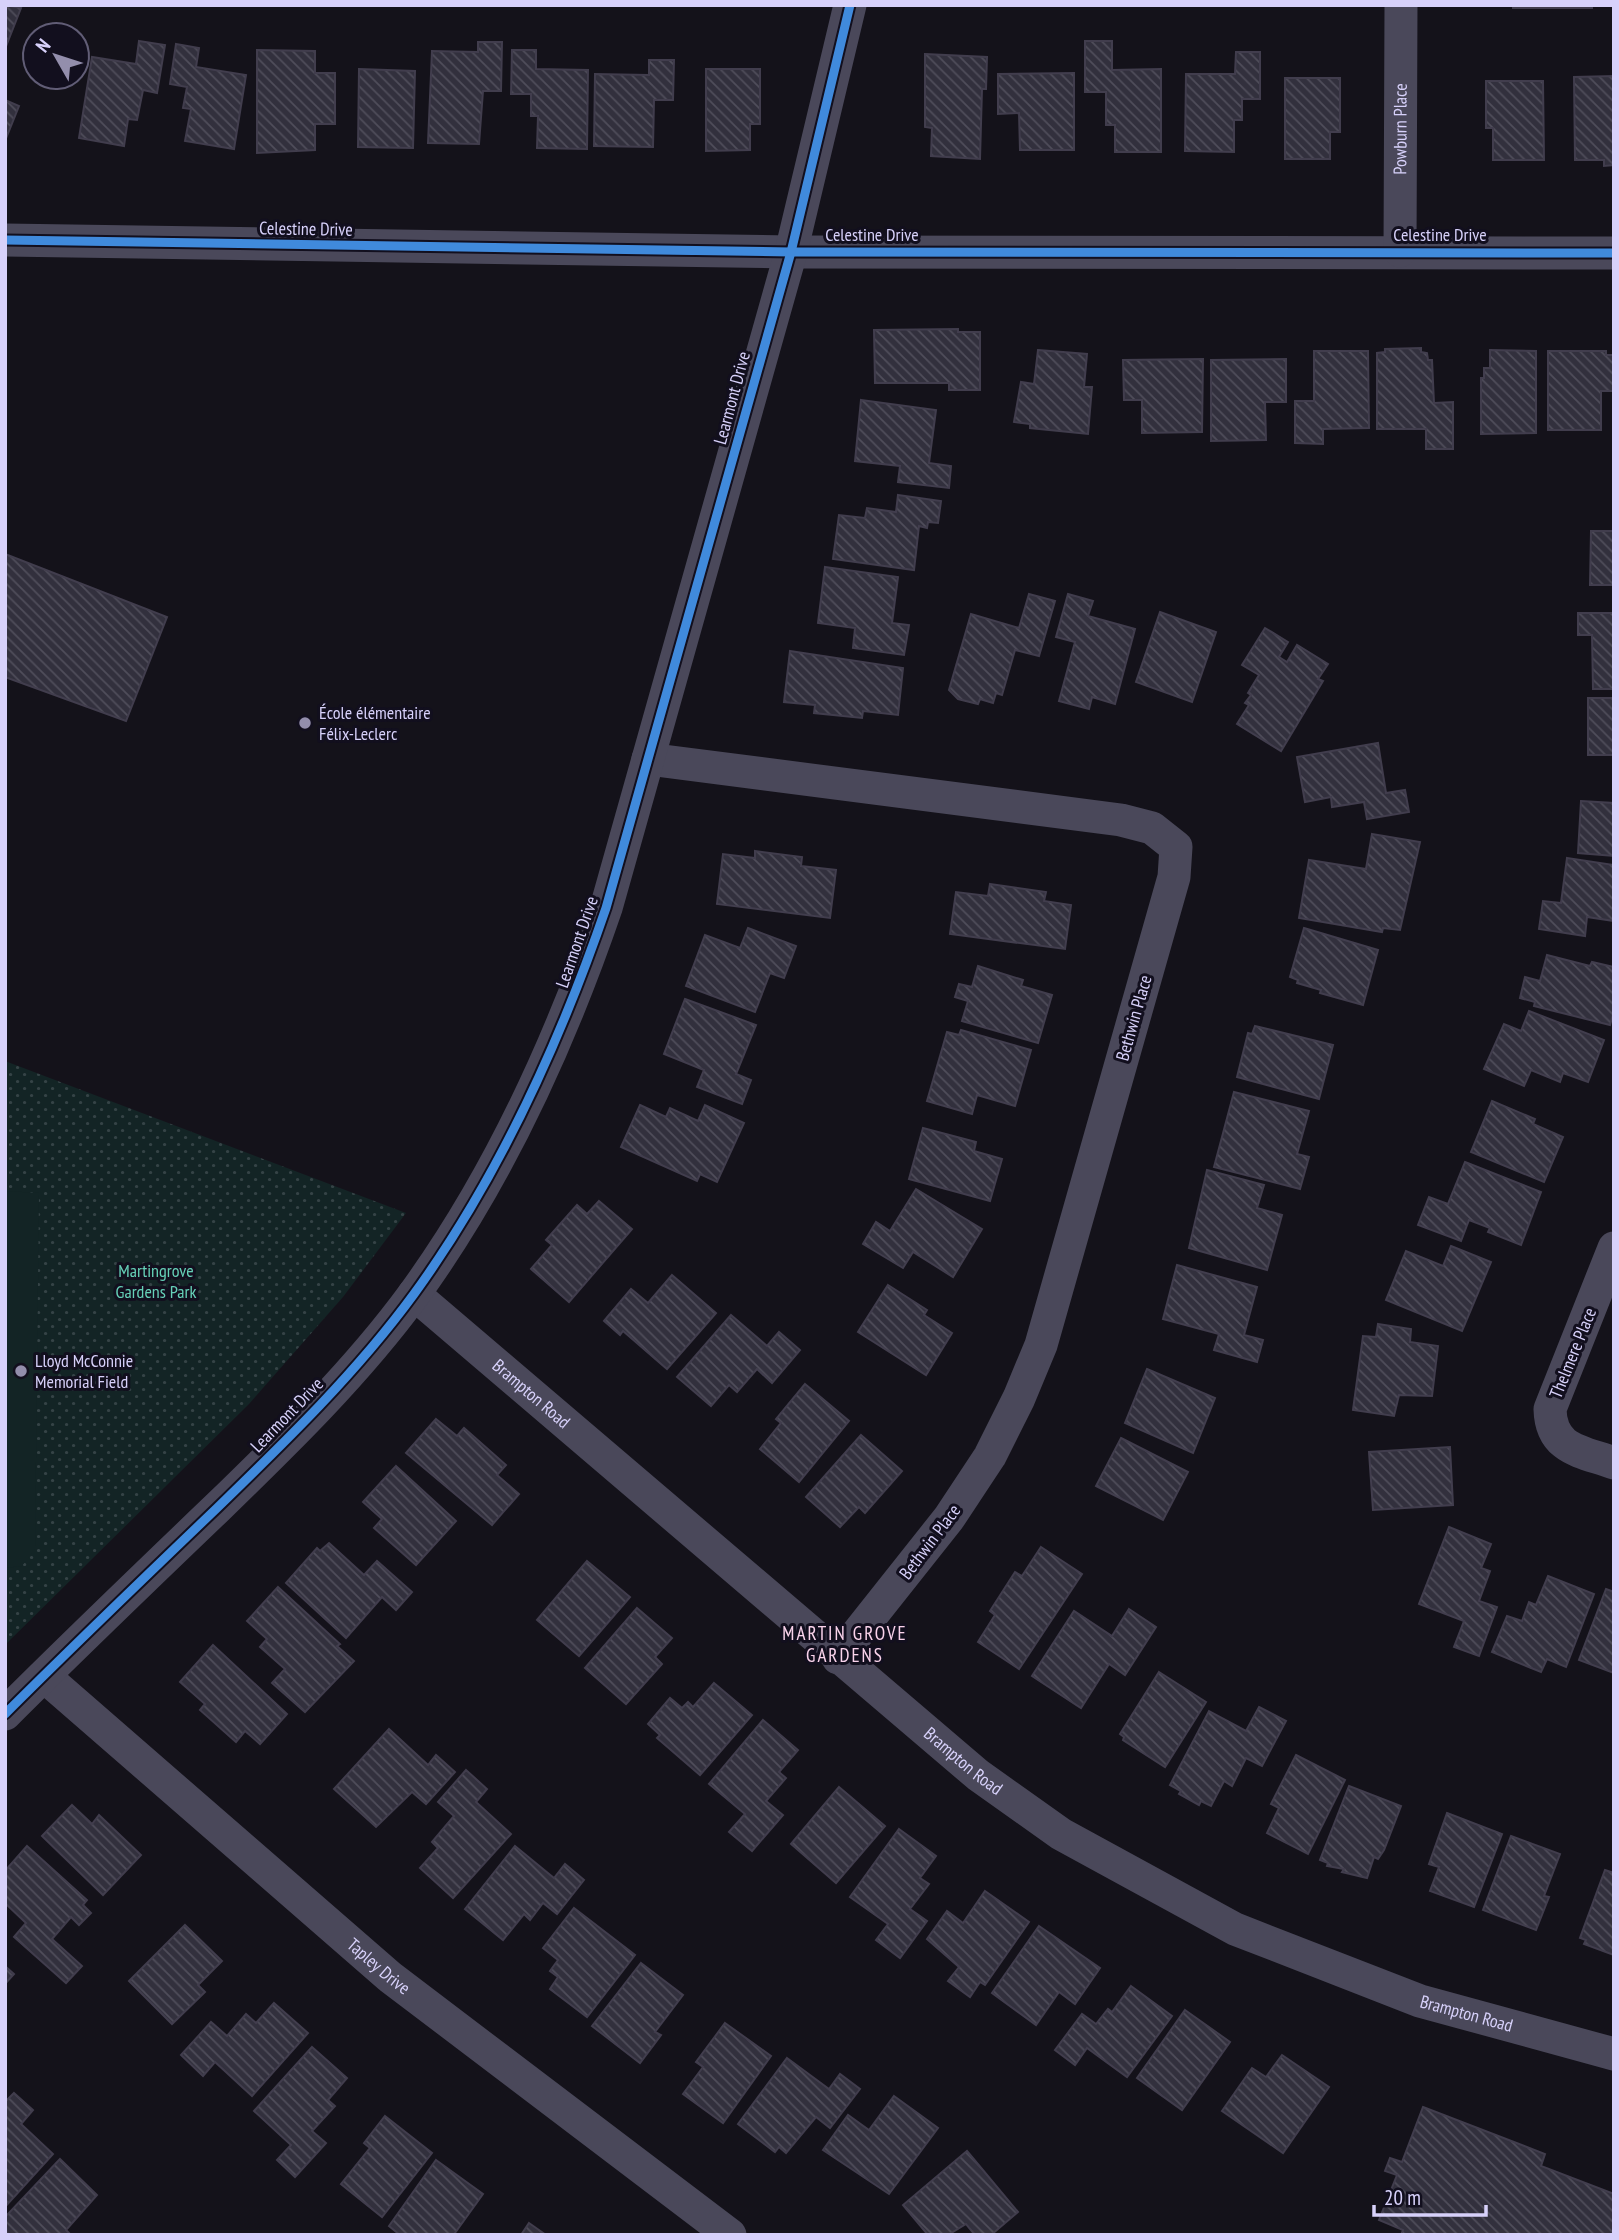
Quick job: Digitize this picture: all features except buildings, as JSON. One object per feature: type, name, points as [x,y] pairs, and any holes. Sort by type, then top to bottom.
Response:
[{"type":"street","name":"Learmont Drive","points":[[5,1714],[305,1423],[414,1294],[481,1192],[552,1051],[606,908],[790,252],[850,5]]},
{"type":"street","name":"Powburn Place","points":[[1400,251],[1401,5]]},
{"type":"street","name":"Celestine Drive","points":[[5,240],[790,252],[1614,253]]},
{"type":"street","name":"Bethwin Place","points":[[648,759],[1121,820],[1152,828],[1176,847],[1174,877],[1041,1345],[990,1456],[963,1497],[838,1658]]},
{"type":"street","name":"Thelmere Place","points":[[1614,1248],[1550,1409],[1550,1428],[1557,1438],[1614,1463]]},
{"type":"street","name":"Brampton Road","points":[[414,1294],[978,1775],[1061,1834],[1235,1929],[1420,2001],[1614,2054]]},
{"type":"street","name":"Tapley Drive","points":[[44,1676],[390,1977],[730,2235]]},
{"type":"green space","name":"Martingrove Gardens Park","points":[[5,1061],[406,1213],[343,1297],[249,1404],[5,1645]]},
{"type":"green space","name":"Lloyd McConnie Memorial Field","points":[[5,1191],[39,1193],[35,1549],[22,1566],[5,1568]]},
{"type":"cycle path","points":[[5,1714],[269,1457],[369,1351],[445,1249],[500,1157],[568,1010],[606,908],[791,252],[850,5]]},
{"type":"cycle path","points":[[5,240],[791,252],[1614,253]]},
{"type":"place","name":"École élémentaire Félix-Leclerc","points":[[305,723]]},
{"type":"place","name":"Lloyd McConnie Memorial Field","points":[[21,1371]]},
{"type":"district","name":"MARTIN GROVE GARDENS","points":[[845,1644]]}]
